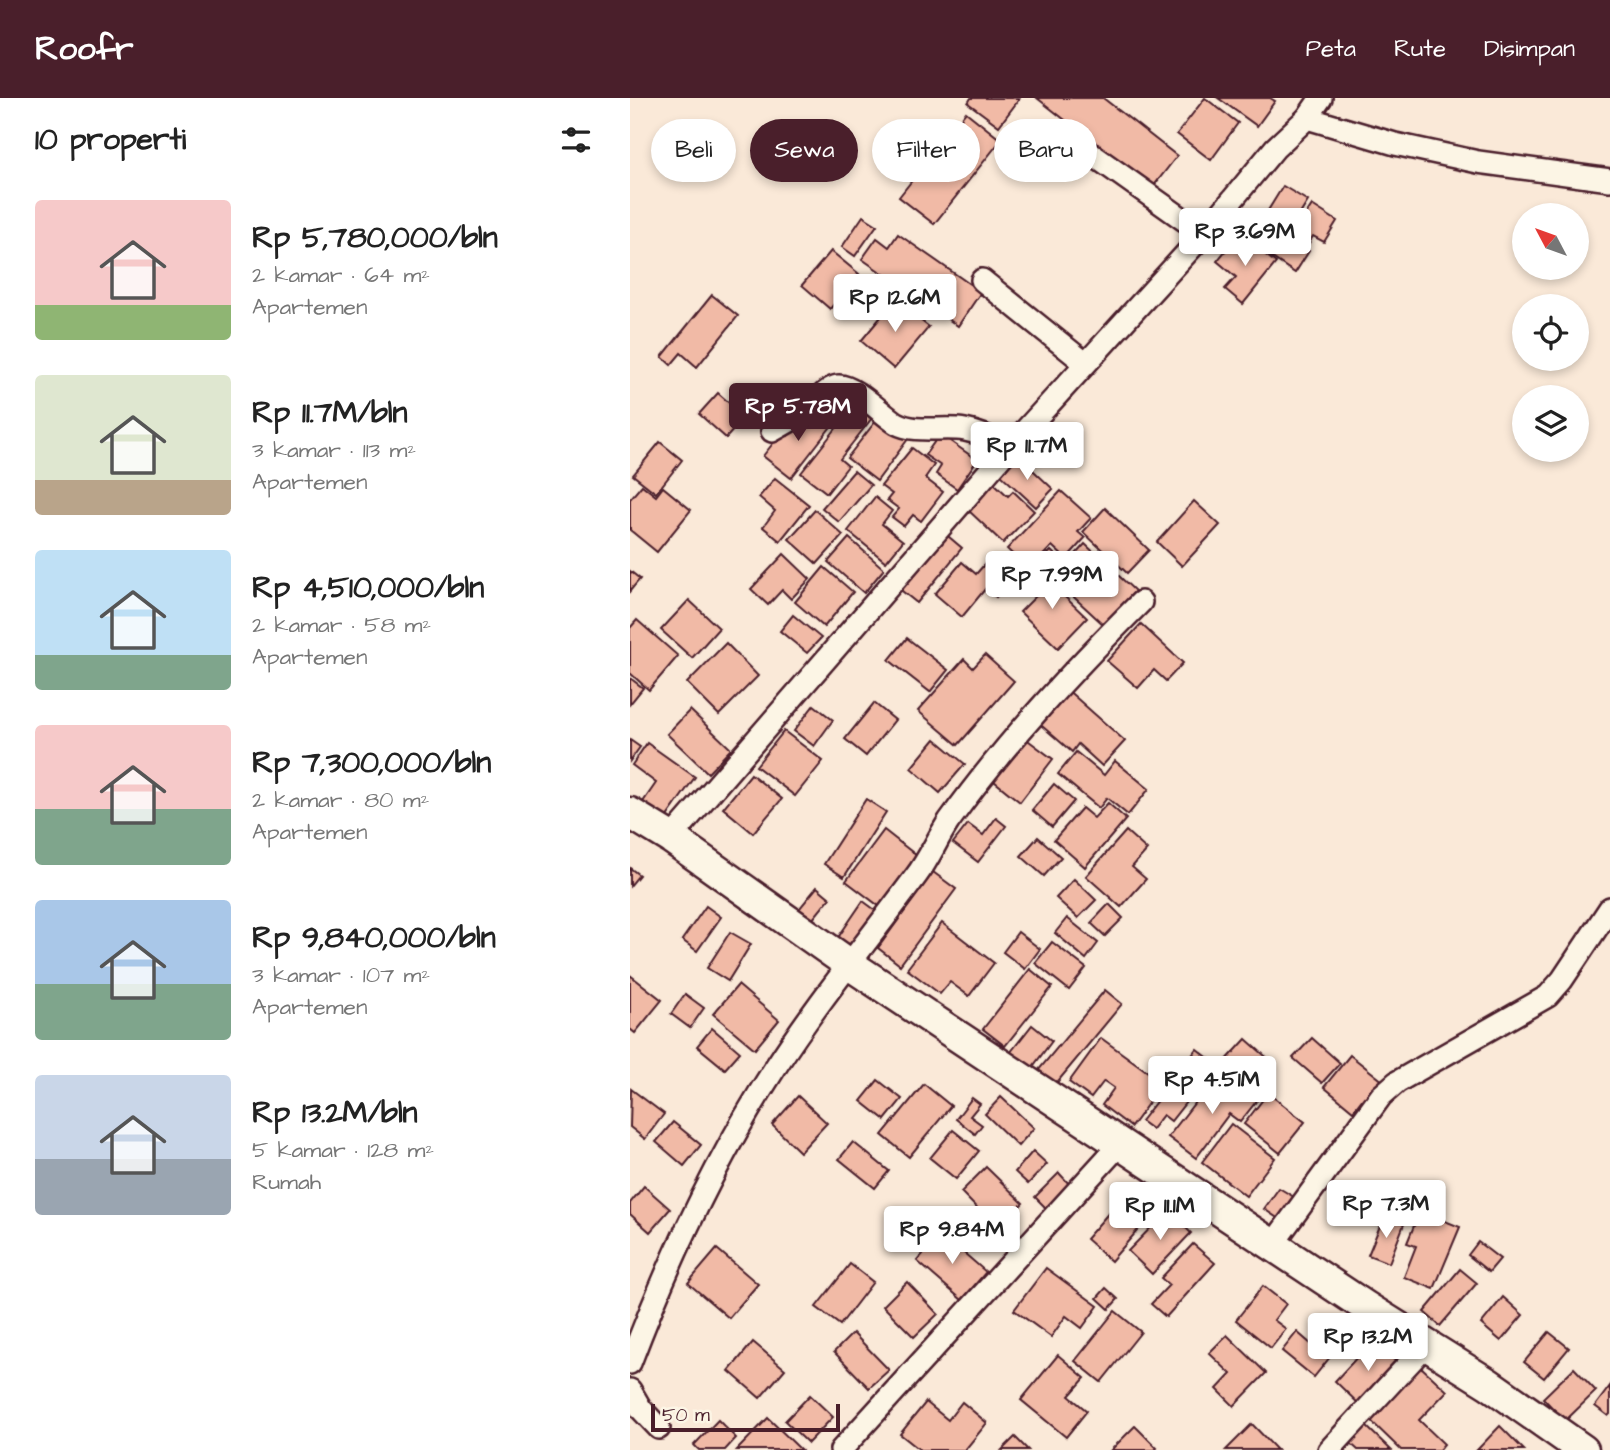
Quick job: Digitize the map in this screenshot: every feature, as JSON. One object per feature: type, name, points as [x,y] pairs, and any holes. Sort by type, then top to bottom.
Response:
[{"type":"street","points":[[670,838],[1010,447],[1204,234],[1275,148],[1307,118],[1321,98]]},
{"type":"street","points":[[1307,118],[1395,144],[1478,162],[1610,180]]},
{"type":"street","points":[[1097,158],[1204,234]]},
{"type":"street","points":[[982,279],[1085,363]]},
{"type":"street","points":[[772,431],[807,411],[830,390],[837,386],[846,386],[898,424],[918,428],[964,430],[1010,447]]},
{"type":"street","points":[[630,1363],[695,1209],[719,1161],[776,1066],[918,874],[948,823],[1018,732],[1141,602]]},
{"type":"street","points":[[630,813],[670,838],[849,964],[1489,1384],[1569,1446]]},
{"type":"street","points":[[1273,1244],[1381,1096],[1397,1082],[1548,996],[1562,980],[1610,908]]},
{"type":"street","points":[[841,1450],[1120,1144]]},
{"type":"street","points":[[1329,1450],[1426,1345]]},
{"type":"street","points":[[630,1390],[640,1409],[659,1428]]},
{"type":"building","points":[[971,98],[1020,98],[1004,119],[994,119],[994,122],[968,103]]},
{"type":"building","points":[[1037,98],[1103,98],[1177,156],[1152,188],[1097,145],[1097,119],[1064,119]]},
{"type":"building","points":[[1205,98],[1238,123],[1211,160],[1177,134]]},
{"type":"building","points":[[1218,98],[1270,98],[1275,101],[1257,126]]},
{"type":"building","points":[[966,112],[975,119],[960,119]]},
{"type":"building","points":[[980,123],[994,134],[994,149],[980,166]]},
{"type":"building","points":[[911,182],[968,182],[934,224],[899,197]]},
{"type":"building","points":[[1283,186],[1308,201],[1289,232],[1264,217]]},
{"type":"building","points":[[1312,205],[1337,221],[1324,242],[1313,236],[1309,243],[1294,233]]},
{"type":"building","points":[[863,216],[877,225],[855,256],[842,247]]},
{"type":"building","points":[[1276,229],[1309,251],[1295,273],[1262,251]]},
{"type":"building","points":[[898,234],[981,292],[958,326],[862,259],[877,238],[889,247]]},
{"type":"building","points":[[1239,234],[1276,263],[1243,304],[1225,289],[1236,277],[1217,261]]},
{"type":"building","points":[[831,251],[859,274],[830,309],[802,285]]},
{"type":"building","points":[[712,295],[738,316],[697,367],[681,353],[671,365],[662,357]]},
{"type":"building","points":[[895,300],[929,327],[894,369],[861,341]]},
{"type":"building","points":[[838,391],[872,418],[840,459],[848,466],[827,493],[801,473],[845,417],[828,404]]},
{"type":"building","points":[[718,393],[745,417],[726,438],[699,414]]},
{"type":"building","points":[[816,410],[833,424],[791,478],[763,456],[782,432],[788,436],[802,419]]},
{"type":"building","points":[[879,417],[908,439],[877,481],[847,458]]},
{"type":"building","points":[[940,434],[977,460],[957,489],[936,474],[941,466],[925,455]]},
{"type":"building","points":[[660,442],[682,460],[656,493],[633,475]]},
{"type":"building","points":[[912,448],[934,465],[925,478],[943,492],[921,521],[913,515],[904,526],[892,517],[899,509],[887,500],[892,494],[881,486]]},
{"type":"building","points":[[1018,456],[1053,489],[1036,507],[1001,475]]},
{"type":"building","points":[[854,471],[871,485],[839,522],[822,508]]},
{"type":"building","points":[[775,478],[809,505],[780,541],[763,527],[775,511],[759,497]]},
{"type":"building","points":[[994,483],[1008,496],[1013,491],[1034,511],[1003,543],[968,510]]},
{"type":"building","points":[[642,485],[656,496],[663,487],[691,510],[657,552],[630,530],[630,499]]},
{"type":"building","points":[[1061,491],[1091,518],[1078,532],[1085,538],[1066,559],[1052,546],[1029,570],[1007,549]]},
{"type":"building","points":[[875,497],[892,511],[882,524],[903,541],[886,562],[848,531]]},
{"type":"building","points":[[1194,501],[1220,525],[1182,566],[1157,542]]},
{"type":"building","points":[[1105,508],[1149,550],[1127,573],[1083,532]]},
{"type":"building","points":[[815,510],[843,535],[817,564],[789,539]]},
{"type":"building","points":[[942,531],[962,548],[917,603],[897,587]]},
{"type":"building","points":[[849,538],[884,569],[864,593],[828,562]]},
{"type":"building","points":[[1085,544],[1135,591],[1104,625],[1038,564],[1051,551],[1066,565]]},
{"type":"building","points":[[784,554],[810,579],[791,599],[782,590],[768,605],[751,589]]},
{"type":"building","points":[[992,556],[1014,575],[996,597],[986,588],[962,617],[935,594],[962,562],[976,574]]},
{"type":"building","points":[[824,567],[853,592],[824,627],[795,602]]},
{"type":"building","points":[[630,571],[640,579],[630,591]]},
{"type":"building","points":[[1038,571],[1087,618],[1058,648],[1020,612],[1036,596],[1025,585]]},
{"type":"building","points":[[689,600],[719,628],[692,658],[661,630]]},
{"type":"building","points":[[793,615],[821,638],[807,653],[780,631]]},
{"type":"building","points":[[637,620],[678,656],[649,690],[630,673],[630,628]]},
{"type":"building","points":[[1141,624],[1183,663],[1166,681],[1154,670],[1138,688],[1107,661]]},
{"type":"building","points":[[907,638],[948,670],[930,692],[889,660]]},
{"type":"building","points":[[726,643],[758,676],[719,715],[687,683]]},
{"type":"building","points":[[985,655],[1014,681],[958,745],[918,711],[964,659],[973,668]]},
{"type":"building","points":[[630,678],[643,688],[630,704]]},
{"type":"building","points":[[1064,687],[1125,741],[1102,766],[1078,744],[1072,752],[1035,720]]},
{"type":"building","points":[[874,703],[895,720],[866,756],[845,739]]},
{"type":"building","points":[[814,705],[833,720],[814,746],[794,731]]},
{"type":"building","points":[[690,710],[731,749],[708,773],[667,734]]},
{"type":"building","points":[[784,731],[823,761],[795,796],[756,766]]},
{"type":"building","points":[[1021,735],[1053,759],[1020,802],[989,777]]},
{"type":"building","points":[[935,739],[965,764],[940,793],[911,768]]},
{"type":"building","points":[[630,740],[640,747],[630,761]]},
{"type":"building","points":[[647,743],[695,777],[666,818],[643,802],[656,783],[632,765]]},
{"type":"building","points":[[1076,752],[1104,775],[1115,761],[1149,789],[1128,815],[1107,798],[1099,808],[1058,774]]},
{"type":"building","points":[[751,774],[782,799],[753,833],[723,808]]},
{"type":"building","points":[[1054,784],[1074,801],[1052,827],[1032,810]]},
{"type":"building","points":[[866,799],[886,812],[844,877],[824,864]]},
{"type":"building","points":[[1108,803],[1126,819],[1085,867],[1054,840],[1082,808],[1094,818]]},
{"type":"building","points":[[996,818],[1006,826],[978,862],[953,843],[968,824],[983,835]]},
{"type":"building","points":[[884,830],[917,856],[879,906],[846,881]]},
{"type":"building","points":[[1126,831],[1147,850],[1132,867],[1146,879],[1121,907],[1086,876]]},
{"type":"building","points":[[1038,837],[1061,857],[1044,876],[1021,856]]},
{"type":"building","points":[[630,868],[639,875],[630,886]]},
{"type":"building","points":[[933,872],[956,889],[900,965],[878,948]]},
{"type":"building","points":[[1074,879],[1096,900],[1078,918],[1056,898]]},
{"type":"building","points":[[817,887],[830,898],[808,925],[795,914]]},
{"type":"building","points":[[863,901],[882,915],[854,955],[835,942]]},
{"type":"building","points":[[1109,904],[1123,918],[1105,936],[1091,923]]},
{"type":"building","points":[[706,906],[721,917],[697,951],[682,940]]},
{"type":"building","points":[[1067,918],[1098,943],[1086,959],[1055,933]]},
{"type":"building","points":[[942,923],[994,963],[969,996],[950,982],[940,994],[907,969]]},
{"type":"building","points":[[730,932],[751,944],[728,981],[707,968]]},
{"type":"building","points":[[1018,932],[1040,949],[1025,969],[1003,952]]},
{"type":"building","points":[[1052,942],[1086,968],[1069,990],[1035,963]]},
{"type":"building","points":[[1030,969],[1052,987],[1005,1046],[983,1029]]},
{"type":"building","points":[[630,975],[662,1000],[635,1033],[630,1029]]},
{"type":"building","points":[[738,985],[779,1020],[755,1049],[713,1014]]},
{"type":"building","points":[[1105,990],[1122,1004],[1054,1086],[1037,1072]]},
{"type":"building","points":[[685,994],[704,1008],[690,1028],[671,1014]]},
{"type":"building","points":[[1032,1025],[1052,1041],[1031,1069],[1010,1053]]},
{"type":"building","points":[[712,1028],[740,1052],[725,1069],[697,1046]]},
{"type":"building","points":[[1101,1038],[1163,1083],[1131,1127],[1102,1105],[1114,1088],[1104,1081],[1091,1098],[1069,1082]]},
{"type":"building","points":[[1312,1038],[1340,1063],[1322,1083],[1293,1058]]},
{"type":"building","points":[[1246,1039],[1272,1062],[1256,1081],[1247,1073],[1229,1093],[1211,1077]]},
{"type":"building","points":[[1197,1049],[1216,1064],[1171,1121],[1163,1115],[1152,1129],[1141,1121]]},
{"type":"building","points":[[1350,1055],[1384,1082],[1369,1101],[1364,1097],[1353,1111],[1324,1087]]},
{"type":"building","points":[[878,1080],[902,1099],[885,1120],[861,1101]]},
{"type":"building","points":[[1246,1081],[1262,1094],[1240,1122],[1229,1114],[1196,1158],[1168,1137],[1210,1083],[1232,1100]]},
{"type":"building","points":[[924,1084],[951,1106],[909,1157],[882,1135]]},
{"type":"building","points":[[631,1089],[664,1114],[645,1139],[630,1127]]},
{"type":"building","points":[[1268,1093],[1305,1122],[1280,1153],[1244,1124]]},
{"type":"building","points":[[798,1096],[827,1123],[800,1152],[772,1125]]},
{"type":"building","points":[[1001,1097],[1034,1128],[1018,1146],[985,1114]]},
{"type":"building","points":[[972,1098],[980,1104],[970,1116],[982,1125],[975,1134],[956,1119]]},
{"type":"building","points":[[673,1122],[701,1145],[684,1166],[656,1142]]},
{"type":"building","points":[[1231,1124],[1275,1158],[1246,1196],[1202,1162]]},
{"type":"building","points":[[953,1130],[979,1151],[956,1179],[930,1158]]},
{"type":"building","points":[[853,1142],[889,1171],[875,1188],[839,1159]]},
{"type":"building","points":[[1033,1151],[1047,1164],[1028,1184],[1015,1172]]},
{"type":"building","points":[[986,1167],[1023,1203],[997,1229],[961,1192]]},
{"type":"building","points":[[1059,1173],[1071,1186],[1047,1209],[1035,1197]]},
{"type":"building","points":[[644,1186],[670,1209],[650,1232],[630,1214],[630,1203]]},
{"type":"building","points":[[1132,1186],[1157,1208],[1111,1261],[1086,1239]]},
{"type":"building","points":[[1279,1188],[1294,1197],[1279,1219],[1264,1209]]},
{"type":"building","points":[[1168,1210],[1191,1233],[1152,1274],[1128,1251]]},
{"type":"building","points":[[1420,1211],[1460,1227],[1434,1289],[1404,1277],[1416,1246],[1407,1243]]},
{"type":"building","points":[[1384,1216],[1404,1224],[1389,1263],[1368,1255]]},
{"type":"building","points":[[941,1233],[986,1272],[962,1300],[917,1261]]},
{"type":"building","points":[[1478,1242],[1500,1259],[1489,1272],[1468,1255]]},
{"type":"building","points":[[1193,1244],[1215,1263],[1166,1317],[1151,1304],[1169,1285],[1161,1278]]},
{"type":"building","points":[[717,1249],[758,1284],[729,1318],[688,1283]]},
{"type":"building","points":[[850,1264],[873,1282],[840,1325],[816,1307]]},
{"type":"building","points":[[1046,1268],[1098,1306],[1082,1328],[1066,1316],[1051,1337],[1014,1310]]},
{"type":"building","points":[[1460,1269],[1477,1283],[1440,1326],[1424,1312]]},
{"type":"building","points":[[907,1282],[938,1314],[914,1337],[883,1306]]},
{"type":"building","points":[[1263,1286],[1286,1304],[1274,1320],[1286,1329],[1271,1348],[1236,1320]]},
{"type":"building","points":[[1106,1288],[1118,1299],[1109,1309],[1097,1298]]},
{"type":"building","points":[[1503,1297],[1523,1315],[1501,1341],[1481,1324]]},
{"type":"building","points":[[1115,1311],[1141,1332],[1101,1382],[1075,1361]]},
{"type":"building","points":[[1324,1328],[1342,1342],[1314,1377],[1282,1351],[1297,1332],[1311,1344]]},
{"type":"building","points":[[1549,1332],[1569,1348],[1544,1378],[1524,1362]]},
{"type":"building","points":[[853,1333],[889,1370],[869,1388],[834,1352]]},
{"type":"building","points":[[1227,1335],[1266,1373],[1234,1406],[1217,1389],[1231,1374],[1209,1353]]},
{"type":"building","points":[[1373,1340],[1401,1366],[1362,1407],[1335,1381]]},
{"type":"building","points":[[753,1342],[785,1369],[760,1398],[729,1371]]},
{"type":"building","points":[[1058,1355],[1085,1378],[1069,1396],[1087,1411],[1066,1437],[1021,1400]]},
{"type":"building","points":[[1420,1366],[1447,1391],[1419,1420],[1444,1444],[1439,1450],[1401,1450],[1369,1419]]},
{"type":"building","points":[[1574,1368],[1596,1391],[1565,1421],[1543,1398]]},
{"type":"building","points":[[1610,1386],[1610,1414],[1608,1416],[1595,1406]]},
{"type":"building","points":[[810,1395],[833,1417],[808,1443],[785,1421]]},
{"type":"building","points":[[926,1402],[948,1420],[962,1402],[987,1423],[965,1450],[920,1450],[900,1434]]},
{"type":"building","points":[[768,1418],[801,1450],[737,1450]]},
{"type":"building","points":[[718,1420],[736,1438],[725,1450],[699,1450],[694,1445]]},
{"type":"building","points":[[1252,1424],[1277,1450],[1226,1450]]},
{"type":"building","points":[[1364,1424],[1391,1450],[1358,1450],[1348,1441]]},
{"type":"building","points":[[1135,1426],[1157,1448],[1111,1450]]},
{"type":"building","points":[[1500,1426],[1524,1450],[1477,1450]]},
{"type":"building","points":[[1015,1437],[1028,1450],[1002,1450]]}]
